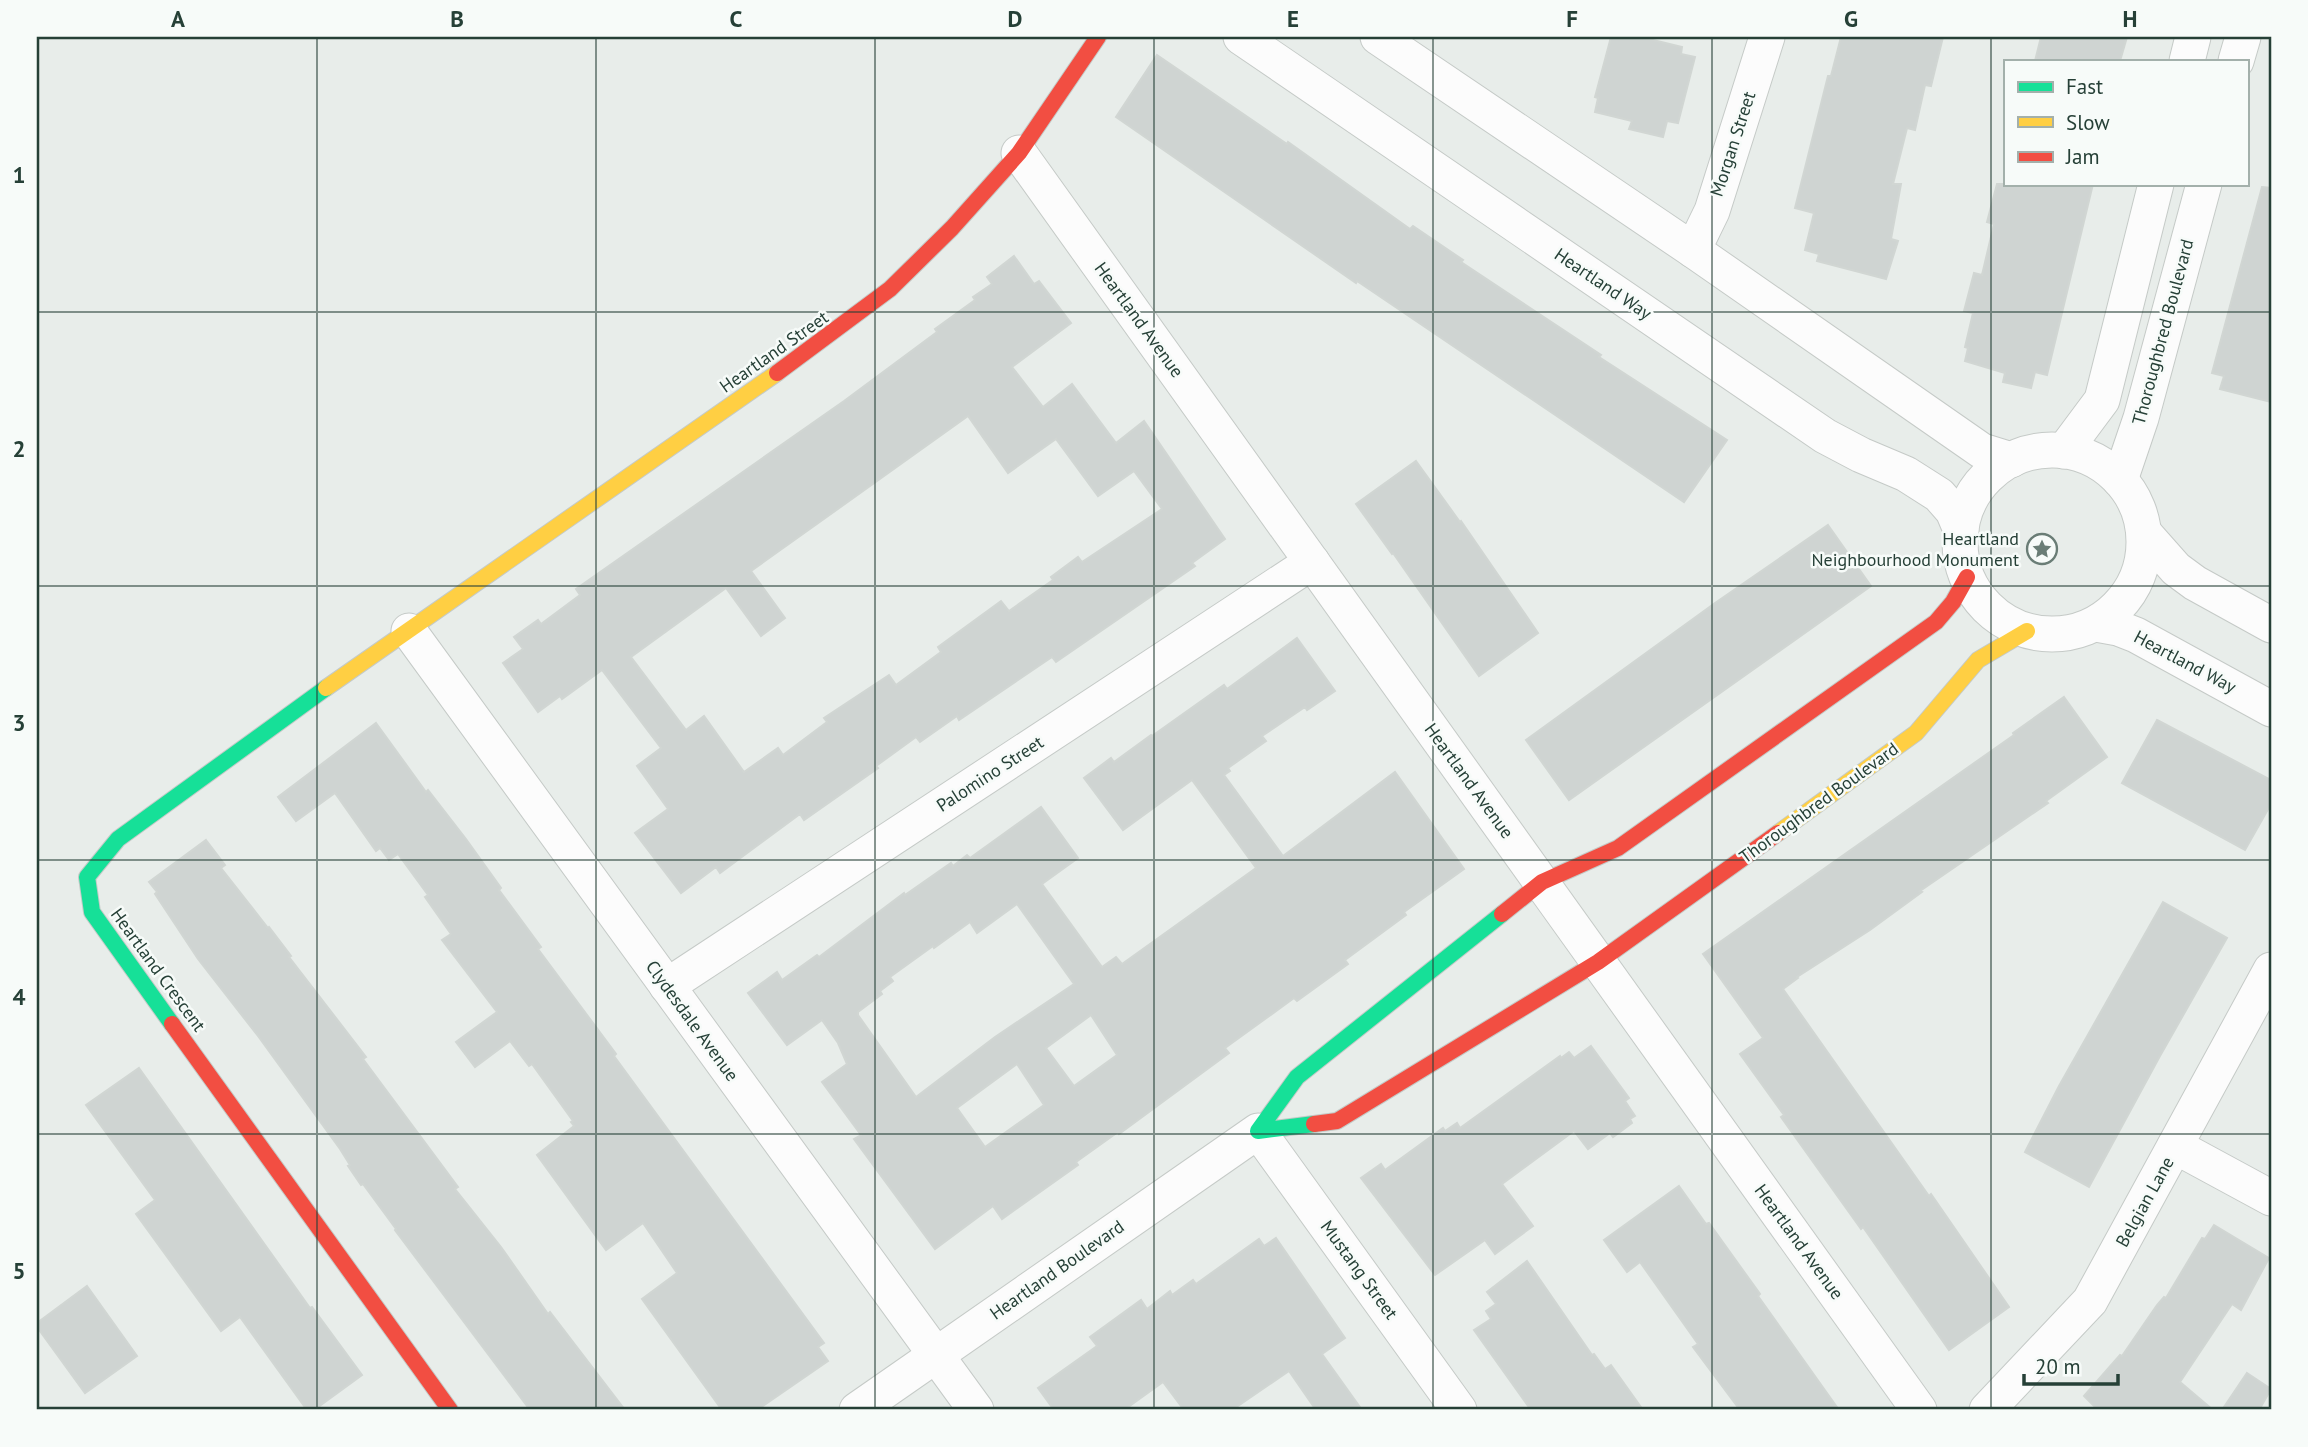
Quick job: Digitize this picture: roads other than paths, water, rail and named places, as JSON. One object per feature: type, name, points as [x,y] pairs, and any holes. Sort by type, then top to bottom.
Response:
[{"type":"street","name":"Heartland Street","points":[[409,631],[849,323],[890,289],[1019,153],[1098,37]]},
{"type":"street","name":"Heartland Way","points":[[1241,37],[1825,436],[1906,474],[1940,495],[1953,511],[1961,530]]},
{"type":"street","points":[[1378,37],[1693,250],[1982,451],[2011,460]]},
{"type":"street","name":"Morgan Street","points":[[1693,250],[1712,211],[1767,37]]},
{"type":"street","points":[[2187,60],[2193,37]]},
{"type":"street","points":[[2236,60],[2243,37]]},
{"type":"street","name":"Heartland Avenue","points":[[1019,153],[1919,1410]]},
{"type":"street","points":[[2064,451],[2102,400],[2156,186]]},
{"type":"street","name":"Thoroughbred Boulevard","points":[[2120,480],[2141,418],[2203,186]]},
{"type":"street","points":[[2036,451],[2064,451],[2085,456],[2104,466],[2120,480],[2132,496],[2140,514],[2144,534],[2143,560],[2134,586],[2118,608],[2096,624],[2074,632],[2050,635],[2027,631],[2001,619],[1981,601],[1967,577],[1961,554],[1961,530],[1969,501],[1987,477],[2011,460],[2036,451]]},
{"type":"street","points":[[2144,534],[2176,569],[2195,583],[2271,625]]},
{"type":"street","name":"Palomino Street","points":[[667,986],[1312,562]]},
{"type":"street","points":[[1542,882],[1618,848],[1936,622],[1953,602],[1967,577]]},
{"type":"street","name":"Heartland Way","points":[[2096,624],[2136,635],[2271,709]]},
{"type":"street","name":"Clydesdale Avenue","points":[[409,631],[976,1410]]},
{"type":"street","name":"Heartland Crescent","points":[[409,631],[118,839],[87,877],[92,912],[450,1410]]},
{"type":"street","name":"Thoroughbred Boulevard","points":[[1598,961],[1916,733],[1978,660],[2027,631]]},
{"type":"street","name":"Heartland Boulevard","points":[[857,1410],[1258,1131],[1297,1077],[1542,882]]},
{"type":"street","name":"Heartland Boulevard","points":[[1258,1131],[1337,1121],[1598,961]]},
{"type":"street","name":"Belgian Lane","points":[[1987,1410],[2090,1301],[2271,970]]},
{"type":"street","name":"Mustang Street","points":[[1258,1131],[1459,1410]]},
{"type":"street","points":[[2175,1146],[2271,1198]]},
{"type":"place","name":"Heartland Neighbourhood Monument","points":[[2042,549]]}]
